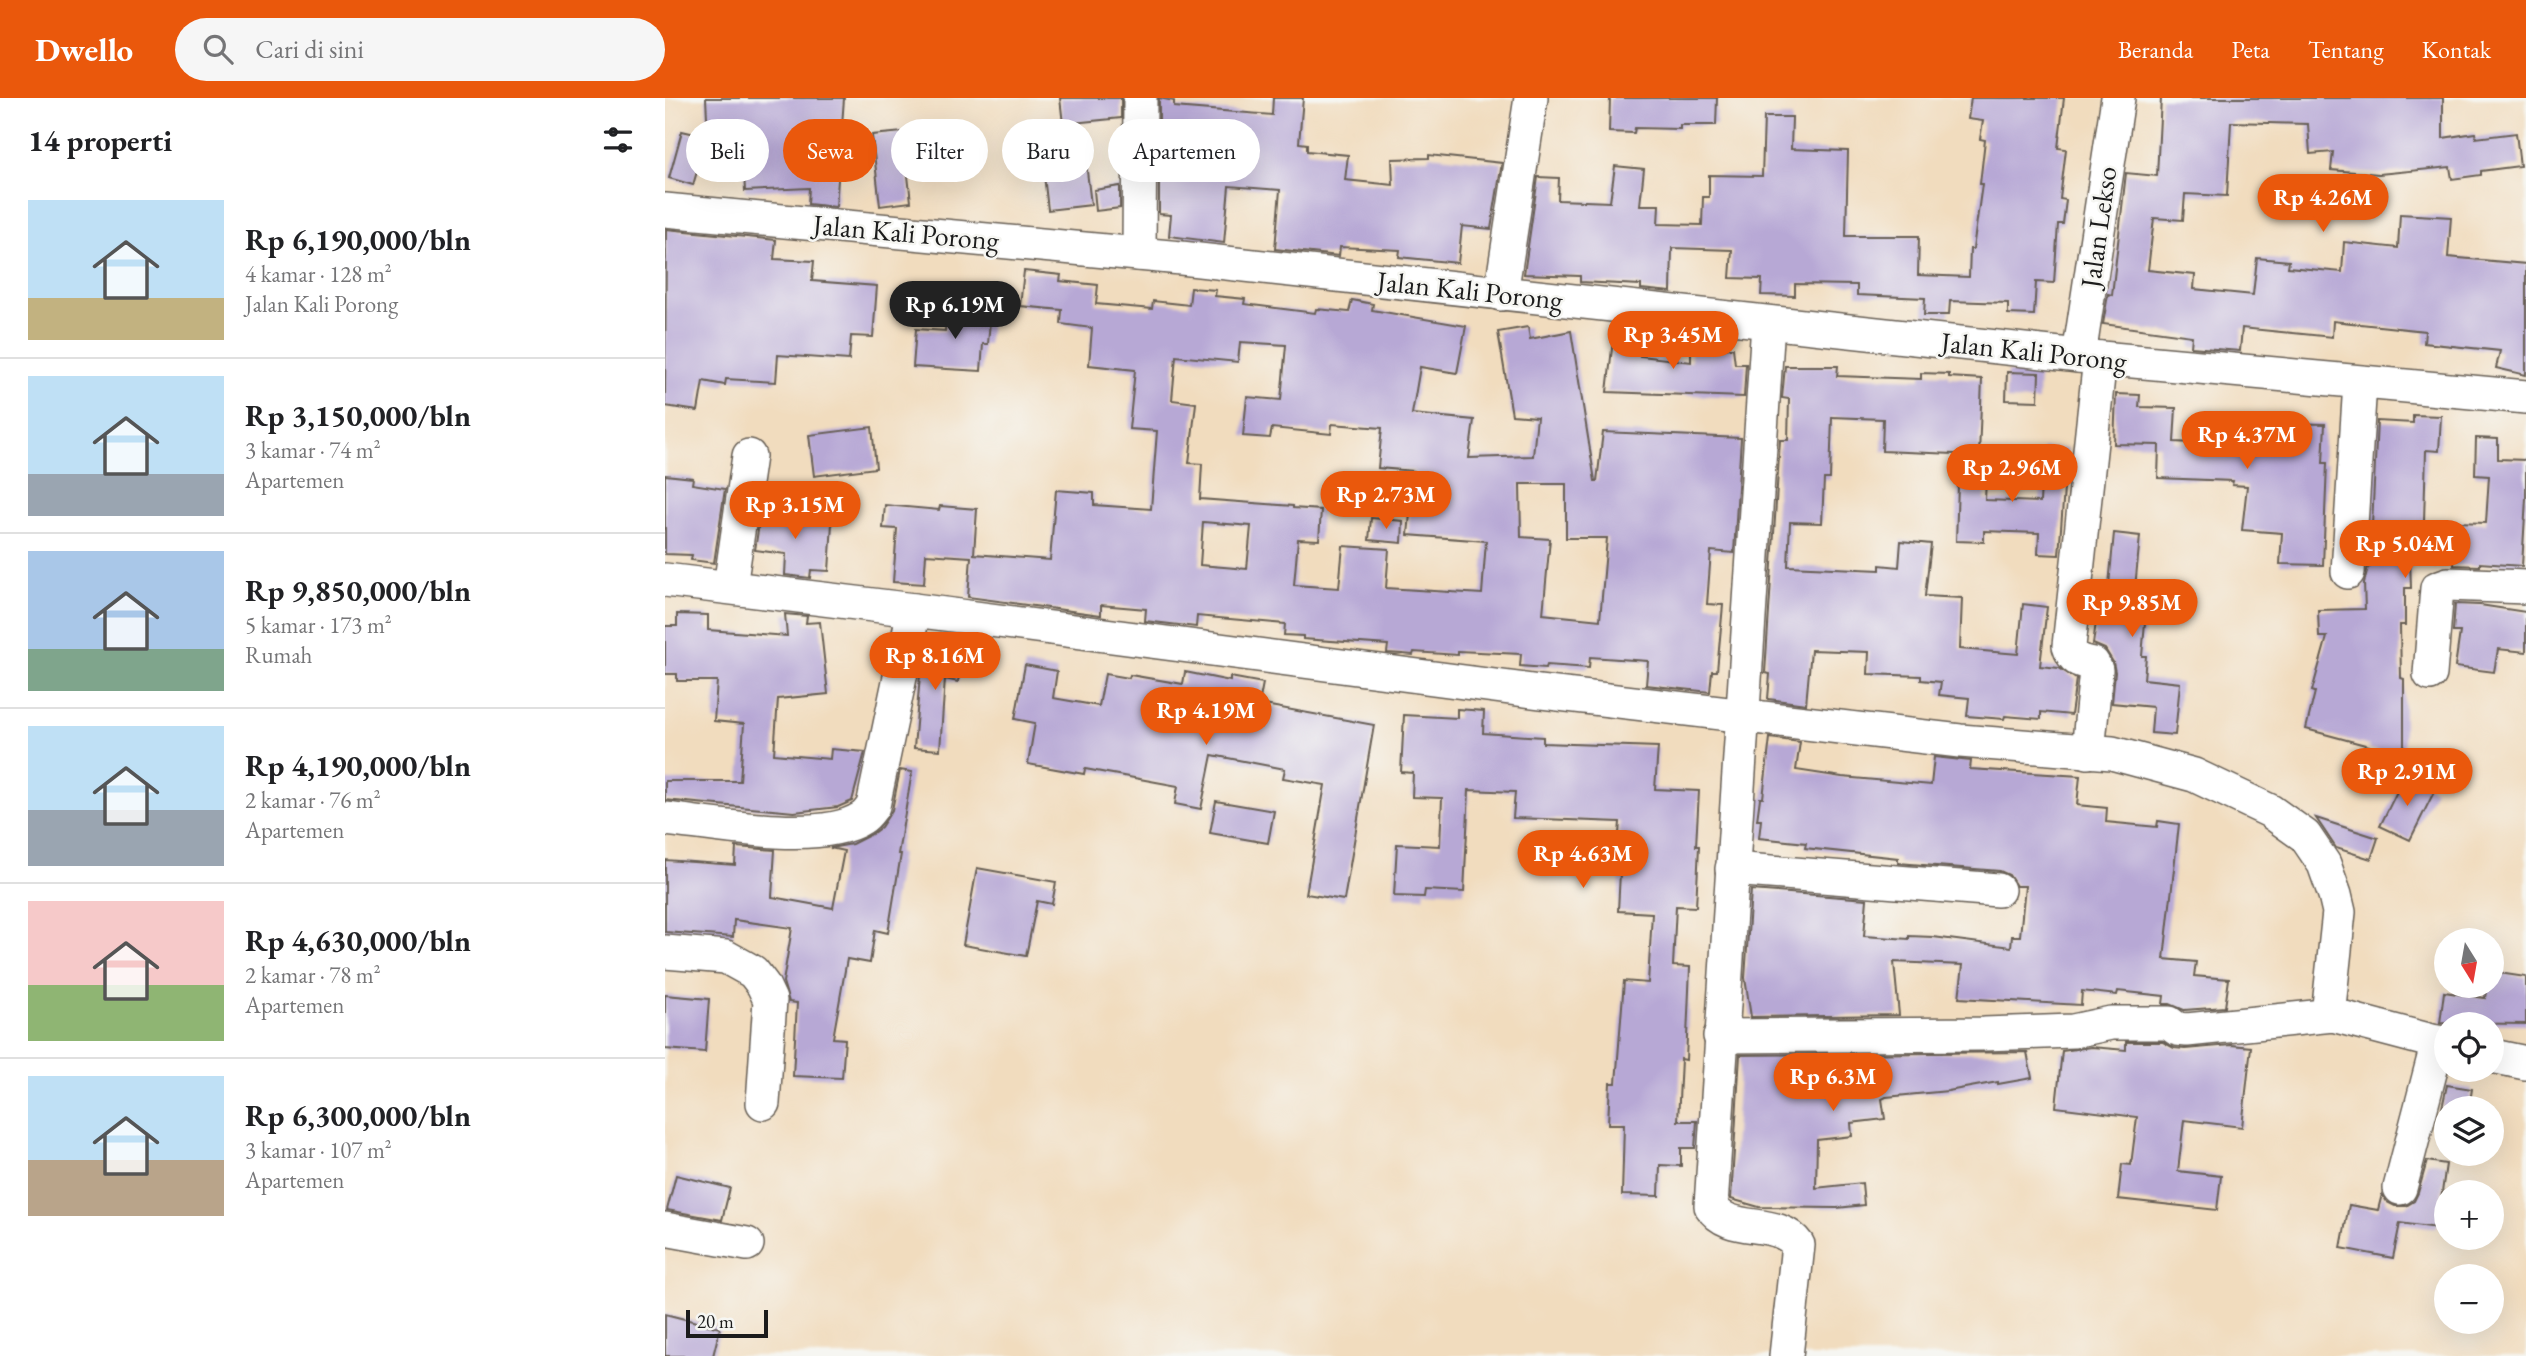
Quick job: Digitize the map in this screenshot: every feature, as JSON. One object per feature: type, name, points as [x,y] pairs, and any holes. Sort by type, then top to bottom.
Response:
[{"type":"street","points":[[1139,254],[1140,98]]},
{"type":"street","points":[[1501,295],[1531,98]]},
{"type":"street","name":"Jalan Lekso","points":[[2088,752],[2096,670],[2093,664],[2076,660],[2069,646],[2090,357],[2118,98]]},
{"type":"street","name":"Jalan Kali Porong","points":[[665,209],[1139,254],[2090,357],[2526,397]]},
{"type":"street","points":[[1768,323],[1711,1206],[1716,1214],[1725,1220],[1769,1228],[1792,1236],[1798,1245],[1786,1356]]},
{"type":"street","points":[[2347,572],[2360,383]]},
{"type":"street","points":[[730,587],[749,457]]},
{"type":"street","points":[[665,580],[1742,715],[1960,741],[2112,753],[2194,775],[2270,811],[2305,836],[2324,864],[2339,912],[2329,1006],[2346,1017],[2434,1042]]},
{"type":"street","points":[[2430,674],[2437,588],[2448,584],[2526,587]]},
{"type":"street","points":[[665,819],[804,833],[838,828],[863,818],[873,806],[914,610]]},
{"type":"street","points":[[1732,869],[1998,890]]},
{"type":"street","points":[[665,952],[726,957],[753,972],[763,985],[769,1000],[763,1102]]},
{"type":"street","points":[[1720,1036],[1984,1034],[2073,1031],[2096,1025],[2121,1023],[2169,1023],[2177,1029],[2187,1030],[2346,1017]]},
{"type":"street","points":[[2504,1058],[2526,1063]]},
{"type":"street","points":[[2400,1188],[2434,1071]]},
{"type":"street","points":[[665,1229],[747,1244]]},
{"type":"building","points":[[706,98],[844,98],[842,119],[783,119],[783,182],[838,182],[836,207],[808,204],[809,188],[745,191],[744,182],[769,182],[769,119],[707,119]]},
{"type":"building","points":[[1060,98],[1121,98],[1121,118],[1094,121],[1062,119]]},
{"type":"building","points":[[1159,98],[1174,101],[1174,107],[1272,115],[1273,98],[1303,98],[1299,143],[1307,144],[1307,151],[1348,155],[1345,180],[1393,185],[1392,159],[1429,158],[1429,155],[1502,163],[1491,229],[1462,226],[1458,263],[1399,257],[1400,250],[1340,247],[1339,256],[1275,249],[1280,190],[1229,186],[1224,243],[1169,236],[1171,215],[1159,214],[1159,182],[1260,182],[1260,119],[1159,119]]},
{"type":"building","points":[[1610,98],[1717,98],[1716,125],[1680,125],[1680,129],[1635,128],[1634,133],[1609,132]]},
{"type":"building","points":[[1971,98],[2064,98],[2058,148],[2066,149],[2060,199],[2066,200],[2063,224],[2058,224],[2054,283],[2036,282],[2034,315],[2008,314],[2008,303],[1950,301],[1949,315],[1924,315],[1925,298],[1857,295],[1857,285],[1795,284],[1795,296],[1761,295],[1762,279],[1730,278],[1732,250],[1672,248],[1671,292],[1641,289],[1641,285],[1580,282],[1580,276],[1524,274],[1538,177],[1559,178],[1558,200],[1610,202],[1615,166],[1644,169],[1640,205],[1659,205],[1658,224],[1702,225],[1703,197],[1709,197],[1709,175],[1762,176],[1764,117],[1792,117],[1791,149],[1848,151],[1846,236],[1919,236],[1918,275],[1969,277],[1970,249],[1973,249],[1982,184],[1985,140],[1980,139],[1983,121],[1968,119]]},
{"type":"building","points":[[2161,98],[2443,98],[2443,138],[2475,133],[2476,138],[2516,133],[2520,166],[2481,171],[2481,175],[2452,179],[2450,167],[2379,174],[2331,170],[2333,152],[2310,154],[2308,124],[2231,122],[2227,196],[2185,194],[2183,220],[2154,218],[2148,270],[2195,275],[2194,289],[2253,295],[2257,258],[2289,261],[2288,267],[2342,272],[2344,242],[2398,248],[2400,214],[2451,217],[2448,257],[2526,264],[2526,375],[2496,368],[2500,351],[2424,343],[2425,331],[2333,321],[2332,337],[2242,328],[2240,351],[2191,347],[2192,336],[2103,324],[2108,294],[2112,295],[2126,173],[2157,176]]},
{"type":"building","points":[[682,131],[686,132],[686,182],[694,182],[693,185],[669,178]]},
{"type":"building","points":[[891,133],[891,182],[909,182],[911,202],[880,206],[877,135]]},
{"type":"building","points":[[1045,182],[1088,182],[1091,205],[1048,210]]},
{"type":"building","points":[[1120,186],[1120,208],[1096,211],[1094,190]]},
{"type":"building","points":[[666,229],[776,240],[774,259],[814,261],[812,281],[877,286],[873,337],[851,336],[849,360],[778,355],[776,382],[726,379],[725,385],[703,381],[698,411],[665,406]]},
{"type":"building","points":[[1024,271],[1061,275],[1060,281],[1098,285],[1096,304],[1152,309],[1153,301],[1189,305],[1191,288],[1216,290],[1215,296],[1245,299],[1244,304],[1315,313],[1316,309],[1349,312],[1352,300],[1373,304],[1372,310],[1466,326],[1457,373],[1420,367],[1412,414],[1474,420],[1469,458],[1533,456],[1537,417],[1512,415],[1498,332],[1528,327],[1530,339],[1571,331],[1595,481],[1603,432],[1741,438],[1734,553],[1711,551],[1707,604],[1723,605],[1717,671],[1712,671],[1710,692],[1646,685],[1648,661],[1590,657],[1589,668],[1520,666],[1521,654],[1458,651],[1458,655],[1387,653],[1388,645],[1303,639],[1303,636],[1284,635],[1285,624],[1197,616],[1196,627],[1145,621],[1146,609],[1101,605],[1101,615],[968,597],[971,557],[926,554],[924,584],[893,582],[897,529],[883,528],[885,505],[939,510],[940,506],[977,509],[974,554],[1050,560],[1056,490],[1094,493],[1094,505],[1151,509],[1157,431],[1129,429],[1135,370],[1089,365],[1092,328],[1061,324],[1062,310],[1020,306]],"holes":[[[1240,342],[1286,345],[1281,400],[1247,397],[1243,436],[1270,438],[1272,428],[1331,434],[1332,424],[1382,428],[1378,468],[1414,471],[1408,535],[1486,541],[1482,594],[1386,588],[1389,549],[1343,546],[1339,588],[1294,585],[1298,539],[1319,540],[1321,510],[1200,499],[1202,464],[1189,463],[1196,403],[1172,400],[1176,356],[1238,362]],[[1520,484],[1566,484],[1566,538],[1607,538],[1600,620],[1543,614],[1550,539],[1521,537]],[[1203,522],[1251,526],[1247,569],[1200,565]]]},
{"type":"building","points":[[947,306],[991,309],[988,344],[983,344],[981,371],[913,367],[916,329],[945,331]]},
{"type":"building","points":[[1614,331],[1643,334],[1640,356],[1691,362],[1691,351],[1733,348],[1735,364],[1746,364],[1744,397],[1607,392]]},
{"type":"building","points":[[1785,366],[1838,366],[1837,376],[1921,379],[1921,373],[1982,379],[1979,455],[1882,451],[1883,419],[1832,417],[1830,479],[1824,479],[1822,523],[1790,522],[1788,566],[1880,570],[1880,565],[1899,567],[1901,541],[1931,544],[1925,596],[1962,598],[1960,649],[2018,654],[2023,604],[2047,607],[2040,666],[2059,668],[2076,679],[2071,715],[2041,712],[2041,719],[1967,716],[1969,698],[1939,695],[1941,682],[1921,680],[1921,676],[1868,674],[1869,652],[1811,650],[1806,704],[1768,699],[1770,674],[1765,673],[1780,440],[1788,440],[1789,399],[1782,398]]},
{"type":"building","points":[[2007,372],[2039,373],[2038,401],[2006,400]]},
{"type":"building","points":[[2116,394],[2140,395],[2139,407],[2176,408],[2174,442],[2234,445],[2235,422],[2325,424],[2323,463],[2327,463],[2323,565],[2280,564],[2282,533],[2242,530],[2247,486],[2232,485],[2233,481],[2158,478],[2159,445],[2114,444]]},
{"type":"building","points":[[2413,415],[2441,416],[2439,451],[2426,450],[2424,521],[2486,523],[2489,476],[2475,475],[2476,438],[2498,439],[2498,459],[2526,460],[2526,498],[2522,566],[2480,563],[2480,566],[2454,565],[2454,561],[2410,559],[2411,588],[2405,588],[2405,625],[2400,625],[2401,678],[2404,679],[2404,756],[2368,749],[2369,746],[2306,729],[2315,692],[2312,691],[2327,637],[2319,637],[2318,610],[2365,609],[2364,583],[2370,567],[2377,421],[2413,423]]},
{"type":"building","points":[[872,427],[876,468],[814,476],[809,435]]},
{"type":"building","points":[[2043,448],[2067,449],[2059,555],[2038,554],[2039,533],[1984,531],[1984,542],[1956,541],[1959,458],[1987,459],[1985,500],[2040,502]]},
{"type":"building","points":[[665,475],[693,478],[692,484],[725,489],[714,563],[691,560],[692,555],[665,554]]},
{"type":"building","points":[[762,504],[783,506],[781,519],[832,523],[829,571],[811,570],[810,578],[785,575],[786,554],[755,550]]},
{"type":"building","points":[[1371,518],[1403,521],[1402,543],[1369,540]]},
{"type":"building","points":[[2114,533],[2140,536],[2135,588],[2148,589],[2142,656],[2146,656],[2144,679],[2180,683],[2175,735],[2151,733],[2153,707],[2112,703],[2115,672],[2113,662],[2105,649],[2093,644],[2101,584],[2109,585]]},
{"type":"building","points":[[2455,604],[2526,612],[2526,652],[2498,649],[2494,672],[2455,667],[2460,632],[2453,632]]},
{"type":"building","points":[[677,614],[708,615],[708,630],[787,636],[785,614],[807,616],[806,623],[820,622],[828,694],[778,699],[774,754],[830,759],[831,749],[865,752],[852,801],[838,807],[794,812],[665,800],[665,781],[740,781],[744,724],[714,721],[717,681],[677,681],[677,674],[665,674],[665,626],[677,626]]},
{"type":"building","points":[[927,641],[964,647],[958,682],[945,679],[940,750],[914,748],[920,675]]},
{"type":"building","points":[[1025,665],[1057,671],[1053,698],[1099,706],[1105,674],[1129,678],[1130,675],[1183,684],[1185,672],[1230,681],[1230,677],[1263,683],[1259,704],[1374,725],[1344,900],[1306,894],[1325,785],[1283,778],[1285,769],[1212,755],[1201,809],[1175,804],[1178,786],[1085,769],[1084,774],[1028,764],[1035,723],[1015,719]]},
{"type":"building","points":[[1457,709],[1484,711],[1483,733],[1543,737],[1543,743],[1658,747],[1655,789],[1699,791],[1696,907],[1676,906],[1673,966],[1690,967],[1686,1060],[1681,1059],[1678,1121],[1697,1121],[1695,1148],[1681,1148],[1681,1166],[1660,1165],[1659,1196],[1622,1195],[1624,1124],[1608,1124],[1610,1083],[1616,1083],[1624,981],[1648,983],[1652,913],[1618,911],[1622,834],[1619,834],[1620,822],[1513,818],[1515,792],[1469,790],[1464,892],[1425,890],[1424,897],[1394,896],[1397,844],[1440,846],[1442,798],[1412,797],[1413,773],[1401,772],[1404,715],[1457,718]]},
{"type":"building","points":[[1770,738],[1800,742],[1796,770],[1842,777],[1931,785],[1934,757],[1971,761],[1970,769],[2080,776],[2077,805],[2107,808],[2106,822],[2157,827],[2158,821],[2179,824],[2164,959],[2196,962],[2194,976],[2229,979],[2225,1007],[2184,1010],[2163,1004],[2164,996],[2118,991],[2117,995],[2082,991],[2081,1005],[1959,998],[1963,965],[1894,962],[1899,1015],[1751,1017],[1745,978],[1751,890],[1867,899],[1864,936],[1909,939],[1909,936],[1933,937],[2011,947],[2012,936],[2020,936],[2025,886],[2016,886],[2009,875],[2000,871],[1898,863],[1898,858],[1805,848],[1806,843],[1759,838],[1761,820],[1757,820],[1760,798],[1763,798]]},
{"type":"building","points":[[900,770],[912,772],[888,933],[875,930],[870,963],[847,959],[833,1038],[845,1039],[842,1078],[793,1076],[797,1003],[789,1002],[783,982],[792,928],[734,920],[733,937],[665,932],[665,860],[735,865],[736,847],[775,850],[772,897],[833,908],[844,851],[830,848],[852,844],[881,827],[892,810]]},
{"type":"building","points":[[2405,775],[2435,790],[2410,840],[2380,826]]},
{"type":"building","points":[[1216,801],[1274,811],[1268,843],[1210,833]]},
{"type":"building","points":[[2316,818],[2378,838],[2371,859],[2336,848]]},
{"type":"building","points":[[977,868],[1056,882],[1052,904],[1037,901],[1026,956],[963,945]]},
{"type":"building","points":[[2504,974],[2526,977],[2526,1024],[2504,1024],[2504,1012],[2441,1012],[2443,998],[2504,998]]},
{"type":"building","points":[[665,995],[709,999],[705,1052],[665,1049]]},
{"type":"building","points":[[2126,1042],[2163,1042],[2174,1048],[2185,1049],[2231,1045],[2251,1047],[2242,1127],[2184,1120],[2178,1171],[2221,1176],[2217,1210],[2118,1199],[2122,1164],[2131,1165],[2137,1117],[2056,1107],[2062,1051],[2091,1047],[2126,1050]]},
{"type":"building","points":[[2027,1052],[2032,1078],[1886,1097],[1882,1099],[1885,1119],[1851,1123],[1852,1136],[1817,1140],[1816,1188],[1862,1183],[1864,1205],[1837,1208],[1759,1207],[1731,1199],[1740,1055]]},
{"type":"building","points":[[2447,1085],[2472,1089],[2471,1096],[2445,1096]]},
{"type":"building","points":[[2427,1161],[2434,1162],[2434,1166],[2446,1166],[2444,1180],[2434,1180],[2434,1228],[2400,1223],[2393,1258],[2341,1248],[2349,1205],[2378,1210],[2382,1194],[2387,1202],[2395,1206],[2406,1206],[2414,1201]]},
{"type":"building","points":[[676,1175],[730,1188],[722,1220],[667,1210]]},
{"type":"building","points":[[665,1314],[720,1328],[713,1356],[665,1356]]}]
